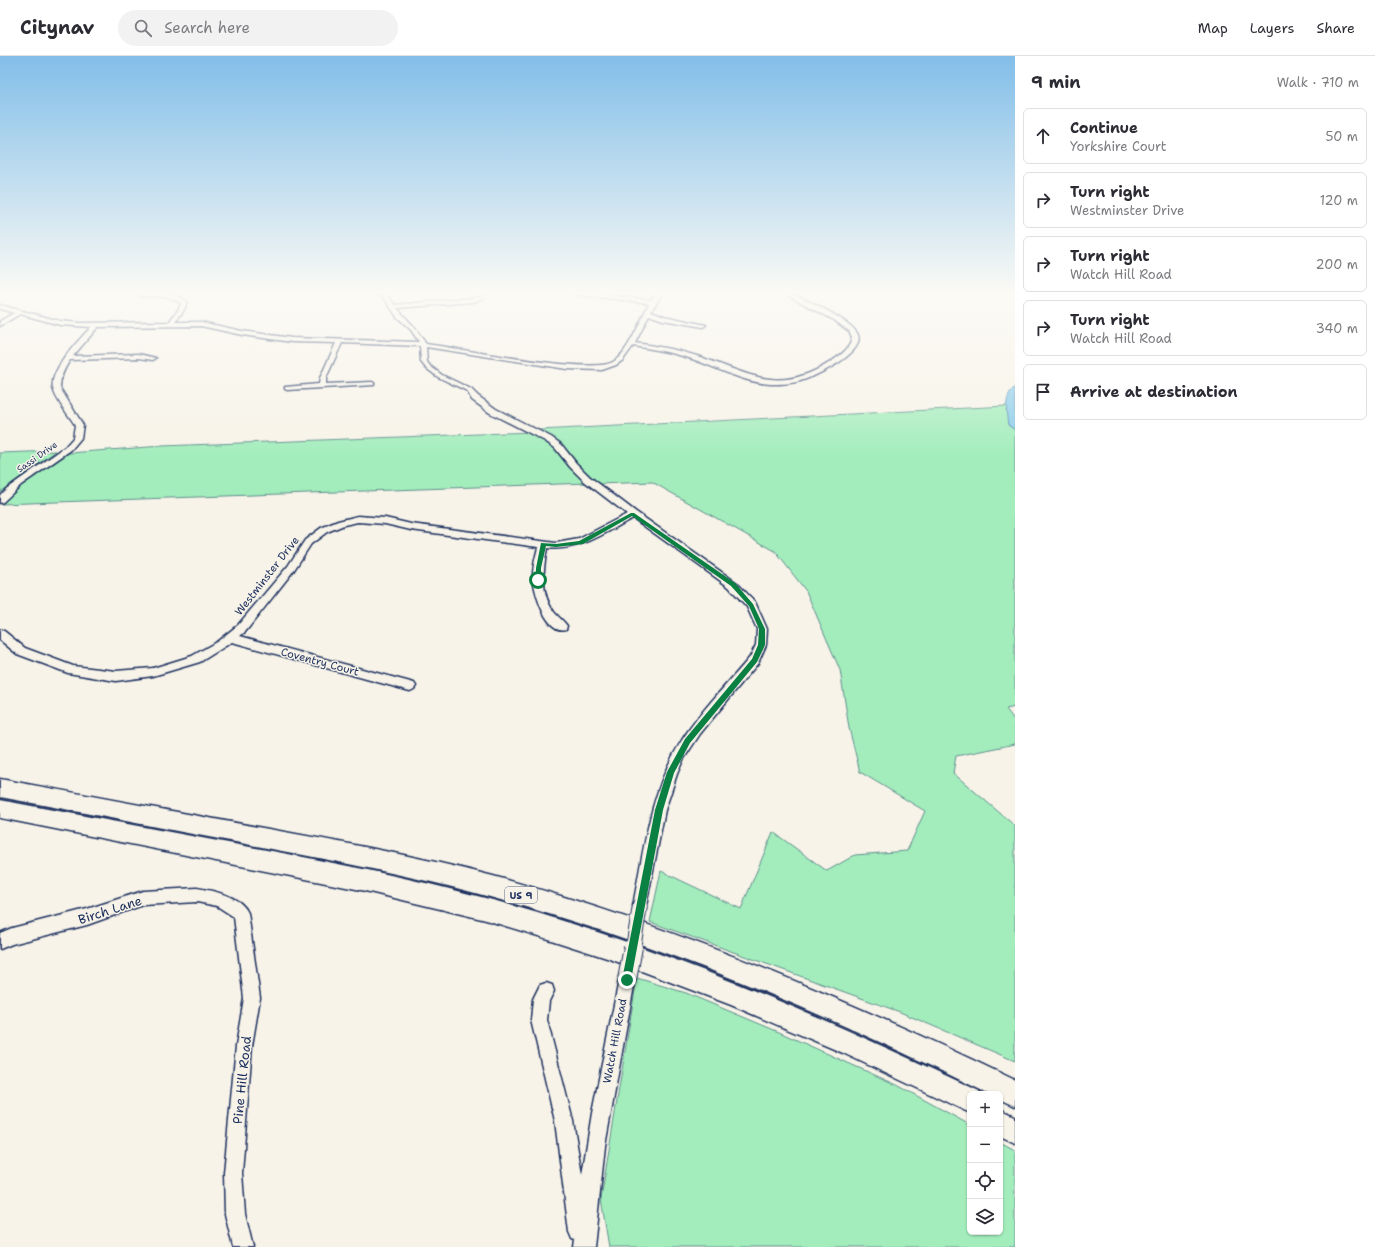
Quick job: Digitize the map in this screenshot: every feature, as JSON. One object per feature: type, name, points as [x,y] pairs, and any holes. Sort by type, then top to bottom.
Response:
[{"type":"highway","name":"US 9","points":[[0,788],[380,860],[469,881],[553,905],[643,934],[765,980],[863,1021],[1015,1093]]},
{"type":"highway","name":"US 9","points":[[0,809],[329,872],[485,909],[598,944],[717,987],[808,1024],[967,1099]]},
{"type":"highway","points":[[916,1074],[967,1103]]},
{"type":"highway","points":[[1003,1116],[1015,1122]]},
{"type":"highway","points":[[1003,1124],[1015,1130]]},
{"type":"street","name":"Sassi Drive","points":[[0,500],[19,482],[58,455],[76,439],[79,425],[56,388],[56,381],[69,358],[78,347]]},
{"type":"street","points":[[322,386],[323,378],[338,347]]},
{"type":"street","name":"Watch Hill Road","points":[[423,347],[424,362],[428,367],[440,376],[469,390],[475,398],[493,411],[548,439],[558,446],[582,474],[633,514],[733,585],[751,605],[762,629],[761,645],[754,660],[688,741],[670,772],[659,810],[596,1138],[589,1182],[582,1247]]},
{"type":"street","points":[[439,347],[560,366],[588,369],[602,368],[614,364],[621,359],[629,347]]},
{"type":"street","points":[[645,347],[679,353],[748,377],[767,381],[799,380],[818,373],[854,347]]},
{"type":"street","points":[[69,358],[139,356],[153,358]]},
{"type":"street","points":[[287,388],[372,384]]},
{"type":"street","name":"Westminster Drive","points":[[0,634],[21,651],[72,670],[116,676],[153,672],[196,659],[242,628],[261,607],[291,568],[308,542],[324,530],[342,523],[358,519],[385,520],[418,528],[556,546],[581,542],[633,514]]},
{"type":"street","points":[[543,544],[538,568],[538,580],[550,615],[562,626]]},
{"type":"street","name":"Coventry Court","points":[[230,637],[410,686]]},
{"type":"street","name":"Birch Lane","points":[[0,941],[12,936],[87,917],[143,898],[197,895],[220,899],[241,913]]},
{"type":"street","name":"Pine Hill Road","points":[[241,913],[252,998],[244,1046],[233,1173],[235,1214],[243,1247]]},
{"type":"street","name":"Watch Hill Road","points":[[546,991],[542,999],[539,1020],[564,1121],[582,1247]]},
{"type":"green space","points":[[1007,406],[1008,425],[1015,430],[1015,707],[1006,709],[1015,721],[1015,744],[956,756],[953,773],[1015,826],[1015,1061],[900,1012],[650,922],[661,871],[741,909],[773,832],[827,871],[855,855],[907,851],[925,811],[860,772],[849,728],[840,670],[806,591],[775,551],[652,482],[599,484],[576,463],[560,444],[539,430]]},
{"type":"green space","points":[[532,432],[552,444],[588,483],[1,504],[21,486],[69,453],[162,446]]},
{"type":"green space","points":[[56,451],[0,492],[0,453]]},
{"type":"green space","points":[[637,978],[686,993],[779,1032],[897,1085],[967,1123],[967,1235],[1003,1235],[1003,1144],[1015,1150],[1015,1247],[609,1247],[601,1199]]},
{"type":"water","points":[[1015,387],[1015,430],[1008,425],[1006,410],[1007,400],[1011,391]]},
{"type":"route","points":[[538,580],[538,568],[543,544],[556,546],[581,542],[633,514],[733,585],[751,605],[762,629],[761,645],[754,660],[699,726],[688,741],[670,772],[664,790],[655,829],[627,980]]}]
